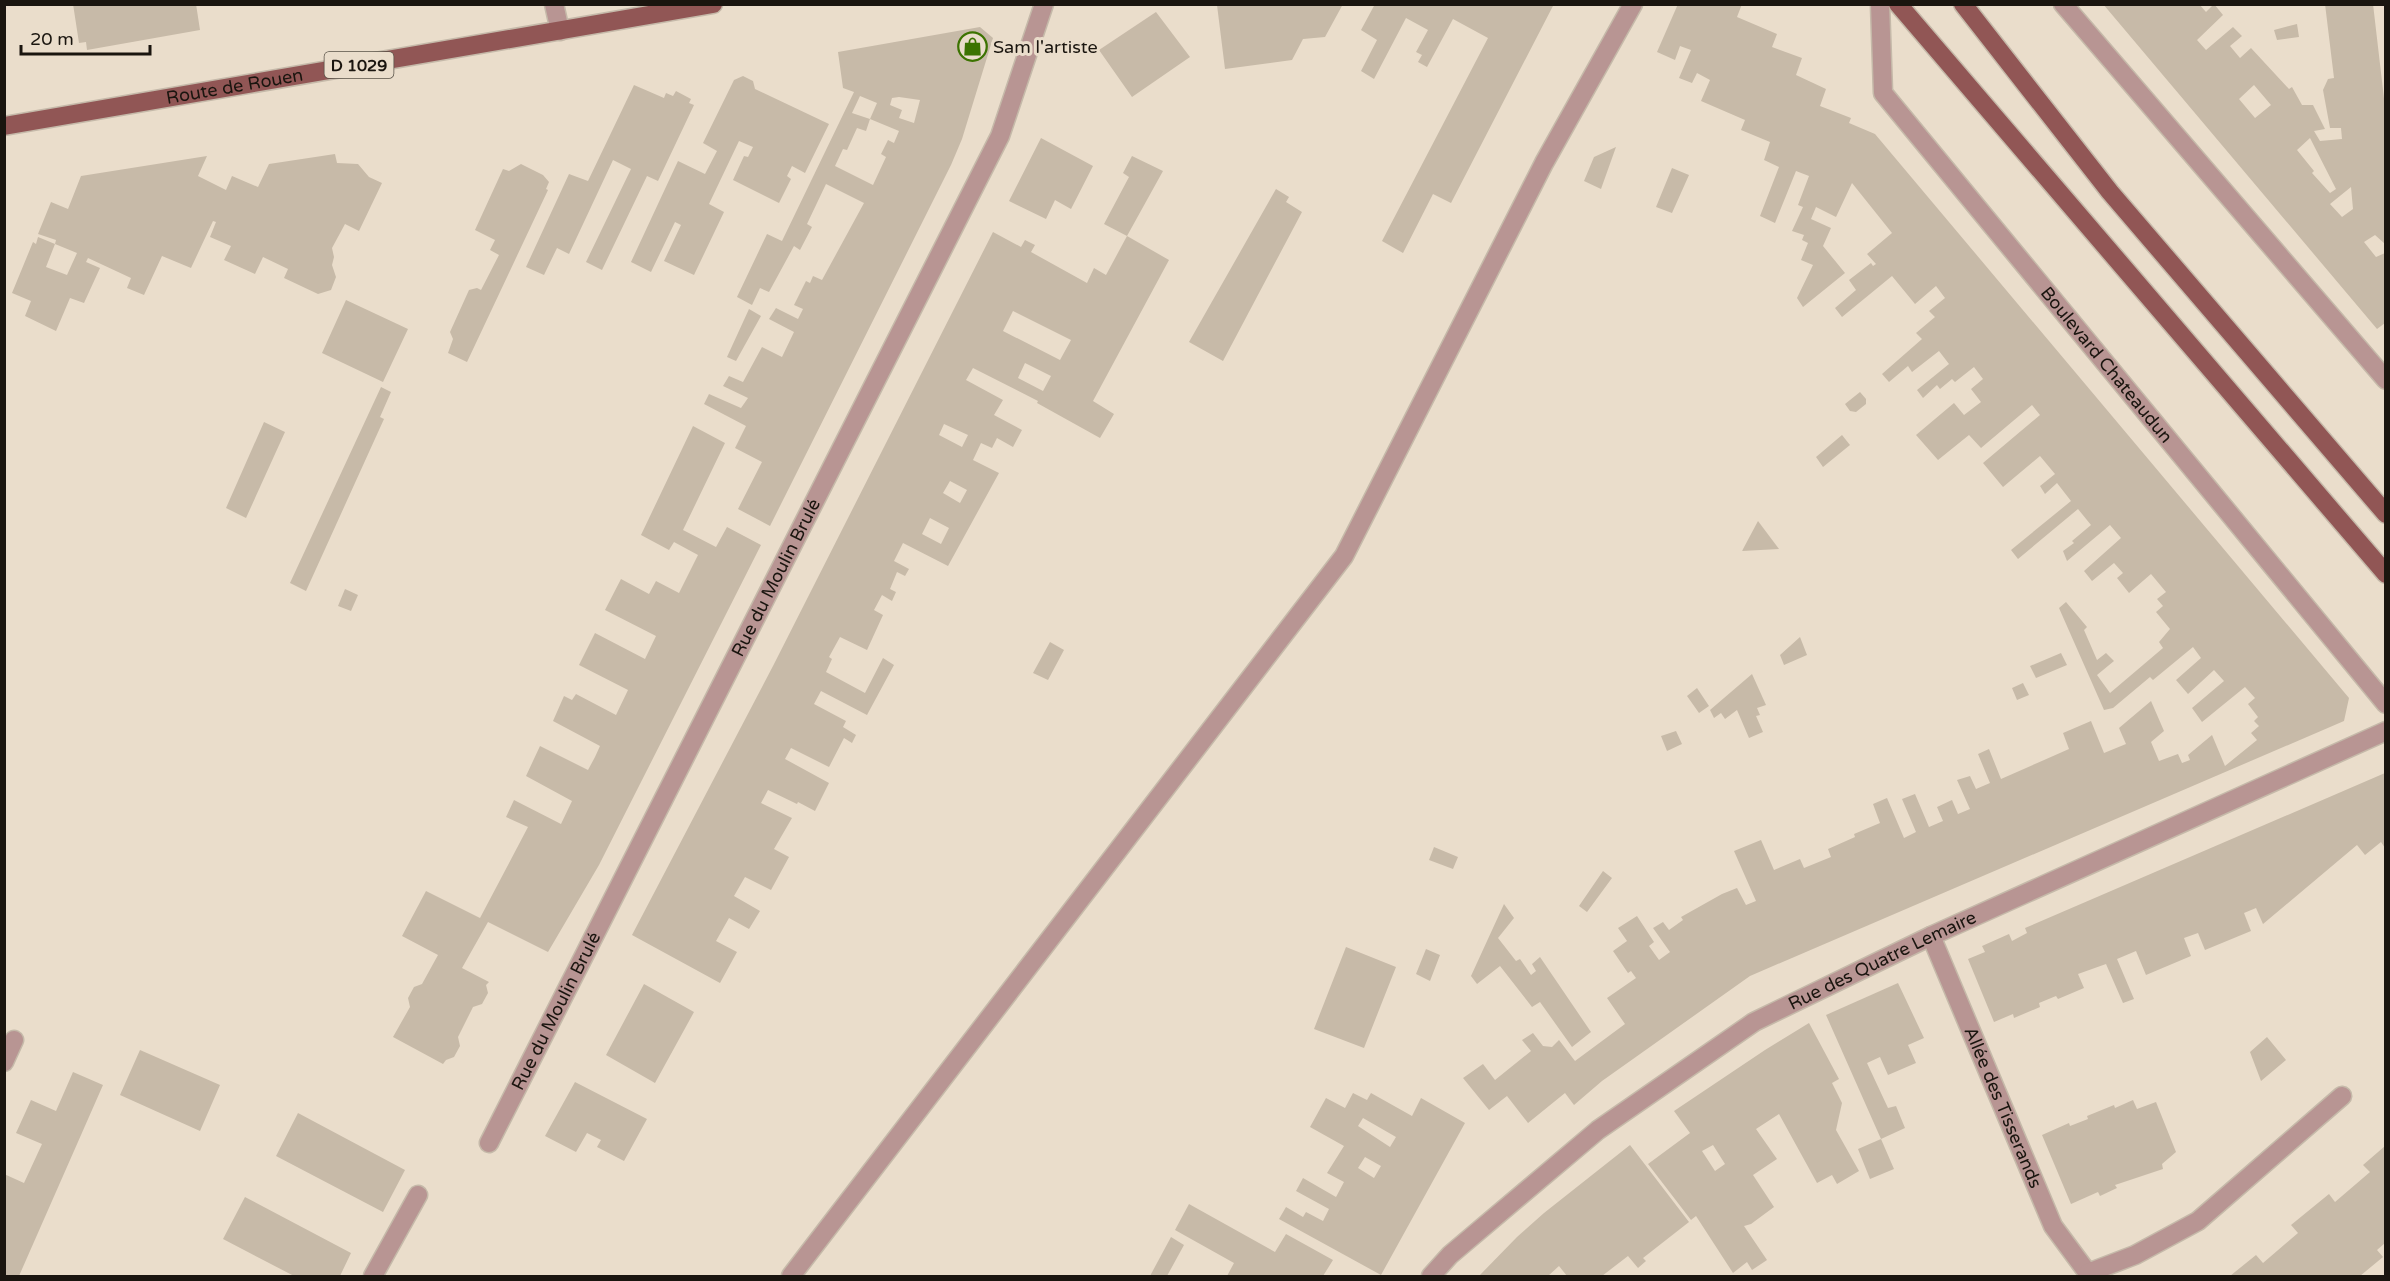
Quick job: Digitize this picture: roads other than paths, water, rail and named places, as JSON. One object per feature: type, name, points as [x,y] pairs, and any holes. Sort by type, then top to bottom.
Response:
[{"type":"main road","name":"Route de Rouen","points":[[4,126],[714,4]]},
{"type":"main road","points":[[1898,4],[2385,574]]},
{"type":"main road","points":[[1963,4],[2110,192],[2385,514]]},
{"type":"street","points":[[554,4],[560,31]]},
{"type":"street","name":"Rue du Moulin Brulé","points":[[489,1143],[1000,136],[1044,4]]},
{"type":"street","points":[[792,1276],[1344,556],[1544,163],[1633,4]]},
{"type":"street","name":"Boulevard Chateaudun","points":[[1880,4],[1883,93],[2385,704]]},
{"type":"street","points":[[2063,4],[2385,380]]},
{"type":"street","name":"Rue des Quatre Lemaire","points":[[1431,1276],[1450,1255],[1598,1130],[1755,1022],[1931,936],[2385,731]]},
{"type":"street","name":"Allée des Tisserands","points":[[1931,936],[2053,1226],[2089,1275],[2135,1255],[2198,1221],[2342,1096]]},
{"type":"street","points":[[4,1062],[14,1040]]},
{"type":"street","points":[[373,1276],[418,1195]]},
{"type":"place","name":"Sam l'artiste","points":[[972,47]]}]
